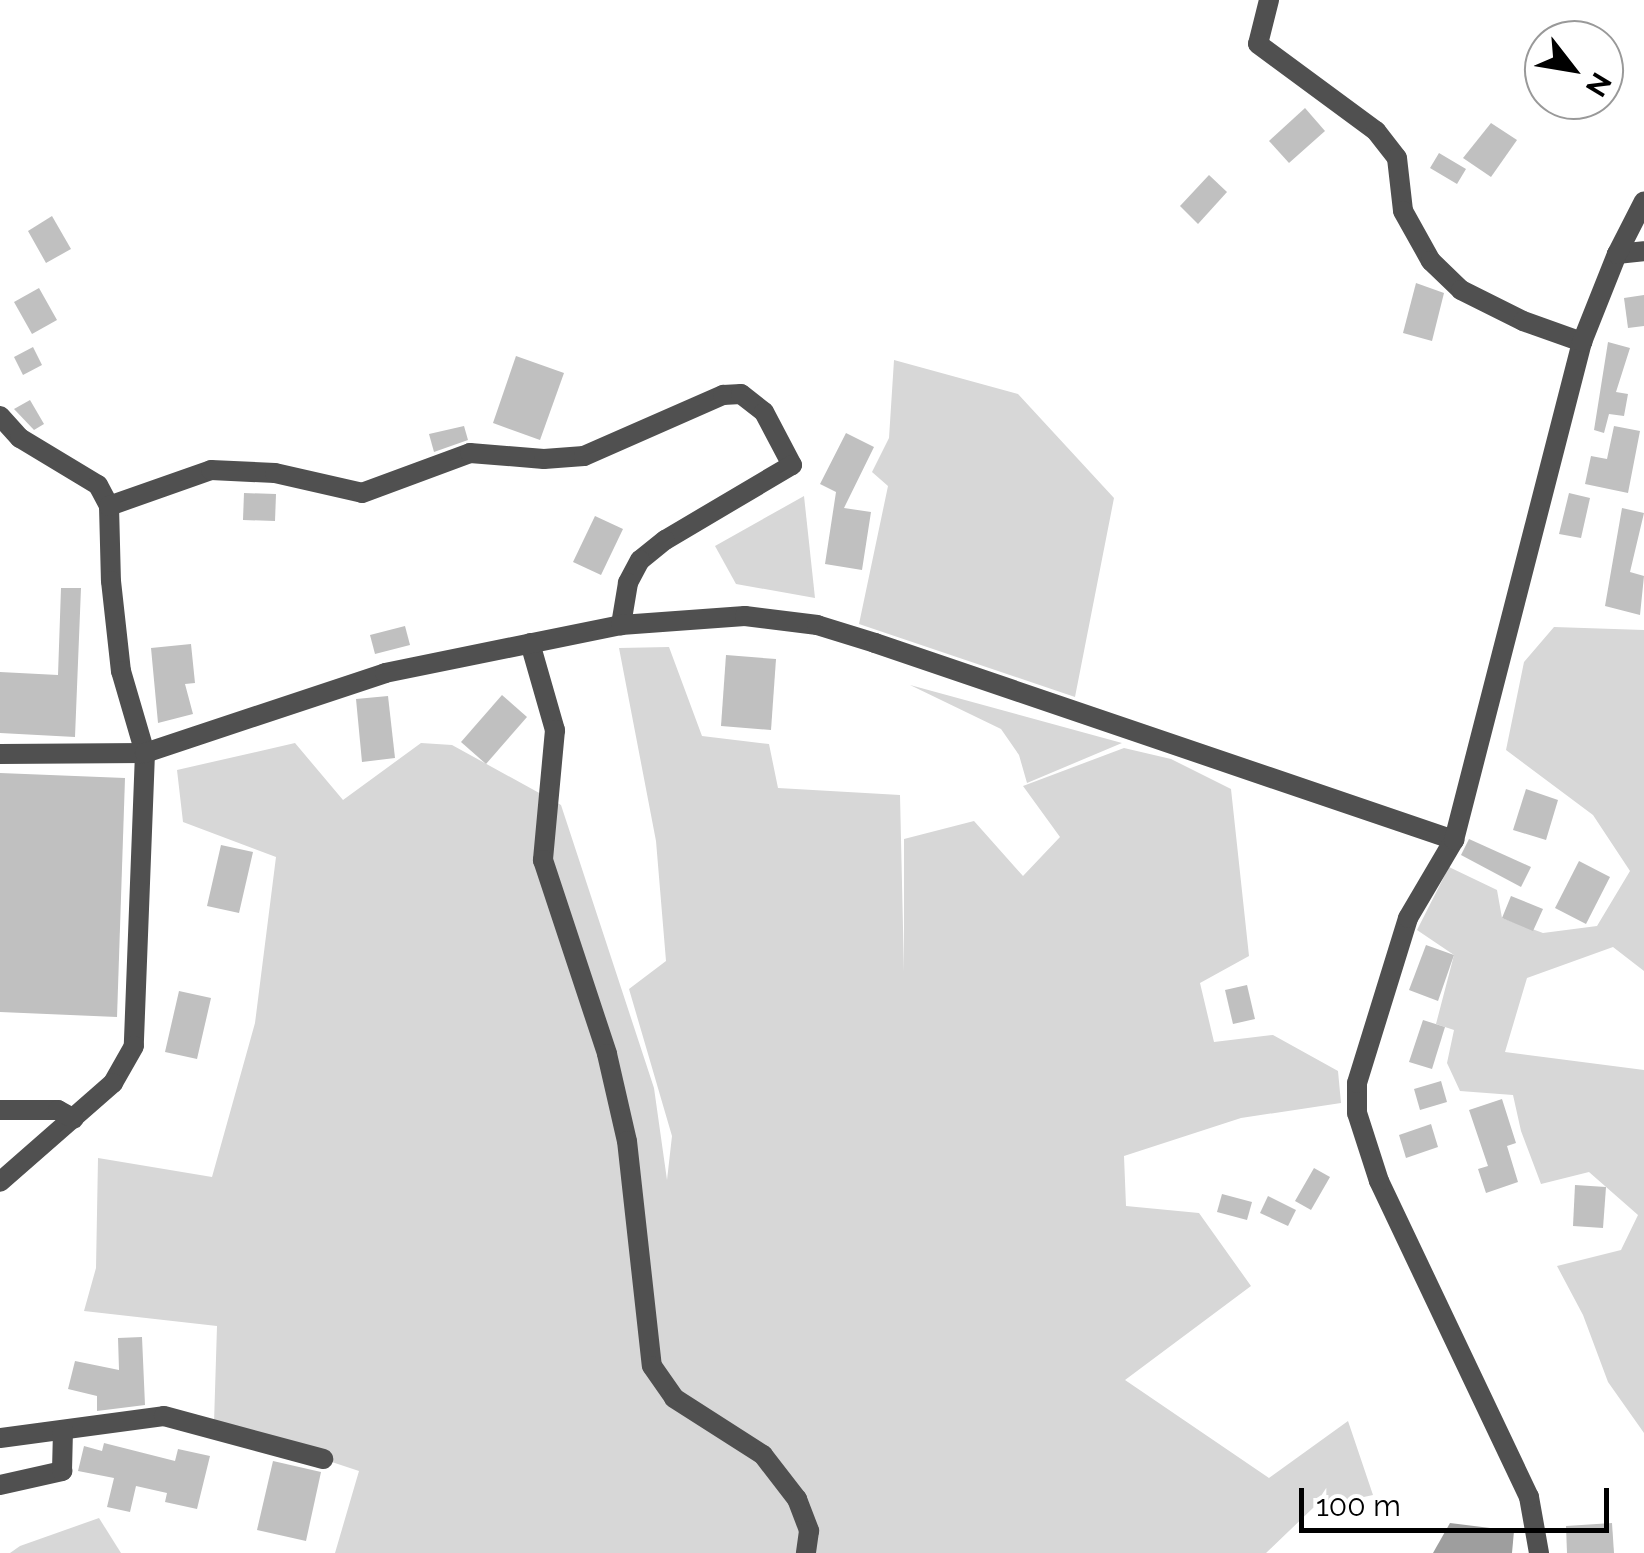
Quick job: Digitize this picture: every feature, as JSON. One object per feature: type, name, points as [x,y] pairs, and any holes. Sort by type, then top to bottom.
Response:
[{"type":"street","points":[[1269,0],[1258,44],[1376,131],[1397,158],[1402,211],[1430,261],[1461,290],[1523,320],[1582,342]]},
{"type":"street","points":[[1539,1553],[1528,1497],[1379,1181],[1357,1112],[1362,1056],[1408,918],[1454,840],[1582,342],[1617,254],[1644,202]]},
{"type":"street","points":[[1617,254],[1644,251]]},
{"type":"street","points":[[108,506],[212,470],[275,474],[362,493],[470,452],[544,460],[584,456],[723,395],[741,394],[764,412],[792,465],[665,540],[640,560],[628,583],[620,625]]},
{"type":"street","points":[[0,416],[20,438],[98,485],[108,506],[120,671],[145,753],[134,1046],[113,1083],[0,1182]]},
{"type":"street","points":[[0,754],[145,753],[385,673],[620,625],[745,616],[818,625],[1454,840]]},
{"type":"street","points":[[530,643],[555,730],[543,860],[607,1054],[627,1140],[652,1366],[674,1398],[763,1455],[797,1499],[809,1531],[806,1553]]},
{"type":"street","points":[[0,1110],[58,1110],[74,1119]]},
{"type":"street","points":[[0,1438],[164,1416],[323,1459]]},
{"type":"street","points":[[0,1485],[62,1471],[63,1430]]},
{"type":"shaded area","points":[[894,360],[1018,394],[1114,498],[1075,697],[859,624],[888,486],[872,472],[889,438]]},
{"type":"shaded area","points":[[804,496],[815,598],[736,584],[715,546]]},
{"type":"shaded area","points":[[1554,627],[1644,630],[1644,971],[1613,947],[1527,978],[1505,1052],[1644,1070],[1644,1433],[1608,1382],[1583,1315],[1557,1266],[1621,1250],[1638,1215],[1589,1172],[1541,1184],[1521,1131],[1513,1095],[1460,1091],[1447,1063],[1454,1030],[1436,1024],[1454,955],[1417,930],[1449,867],[1497,890],[1502,918],[1543,933],[1597,926],[1630,871],[1593,815],[1506,750],[1524,662]]},
{"type":"shaded area","points":[[669,647],[702,736],[769,744],[778,788],[900,795],[904,972],[904,839],[974,821],[1023,876],[1060,837],[1023,786],[1124,748],[1171,759],[1231,789],[1249,956],[1200,983],[1214,1042],[1273,1035],[1338,1071],[1341,1103],[1241,1118],[1124,1156],[1126,1206],[1199,1213],[1251,1286],[1125,1380],[1269,1478],[1348,1421],[1373,1495],[1313,1508],[1266,1553],[335,1553],[359,1471],[214,1423],[217,1326],[84,1311],[96,1268],[98,1158],[212,1177],[255,1023],[276,857],[183,822],[177,770],[295,743],[343,800],[421,743],[452,745],[561,805],[654,1088],[667,1180],[672,1136],[629,989],[666,961],[656,841],[619,648]]},
{"type":"shaded area","points":[[910,685],[1122,743],[1027,783],[1019,755],[1001,729]]},
{"type":"shaded area","points":[[99,1518],[121,1553],[10,1553],[20,1546]]},
{"type":"shaded area","points":[[1450,1523],[1514,1531],[1512,1553],[1433,1553]]},
{"type":"building","points":[[1305,108],[1325,131],[1289,163],[1269,141]]},
{"type":"building","points":[[1491,123],[1517,140],[1491,177],[1463,158]]},
{"type":"building","points":[[1439,153],[1466,169],[1457,184],[1430,168]]},
{"type":"building","points":[[1209,175],[1227,192],[1198,224],[1180,206]]},
{"type":"building","points":[[52,216],[71,249],[46,263],[28,231]]},
{"type":"building","points":[[1416,283],[1444,293],[1432,341],[1403,333]]},
{"type":"building","points":[[39,288],[57,320],[32,334],[14,302]]},
{"type":"building","points":[[1644,295],[1644,326],[1628,328],[1624,298]]},
{"type":"building","points":[[1608,342],[1630,348],[1616,392],[1628,394],[1624,416],[1609,414],[1604,433],[1594,430]]},
{"type":"building","points":[[33,347],[42,365],[23,375],[14,357]]},
{"type":"building","points":[[516,356],[564,373],[540,440],[493,423]]},
{"type":"building","points":[[30,400],[44,424],[34,430],[14,409]]},
{"type":"building","points":[[464,426],[468,440],[434,452],[429,434]]},
{"type":"building","points":[[1614,426],[1640,431],[1628,493],[1585,484],[1591,456],[1607,459]]},
{"type":"building","points":[[846,433],[874,447],[844,508],[871,512],[862,570],[825,564],[836,492],[820,484]]},
{"type":"building","points":[[244,493],[276,494],[275,521],[243,520]]},
{"type":"building","points":[[1569,493],[1590,498],[1581,538],[1559,534]]},
{"type":"building","points":[[1622,508],[1644,513],[1630,572],[1644,576],[1640,615],[1605,606]]},
{"type":"building","points":[[595,516],[623,529],[601,575],[573,562]]},
{"type":"building","points":[[61,588],[81,588],[75,737],[0,733],[0,672],[58,675]]},
{"type":"building","points":[[405,626],[410,645],[375,654],[370,635]]},
{"type":"building","points":[[191,644],[195,683],[185,684],[193,714],[158,723],[151,648]]},
{"type":"building","points":[[726,655],[776,659],[771,730],[721,726]]},
{"type":"building","points":[[502,695],[527,717],[486,764],[461,742]]},
{"type":"building","points":[[388,696],[395,758],[362,762],[356,699]]},
{"type":"building","points":[[0,773],[125,778],[117,1017],[0,1012]]},
{"type":"building","points":[[1526,789],[1558,800],[1546,840],[1513,830]]},
{"type":"building","points":[[1469,839],[1531,867],[1521,887],[1461,855]]},
{"type":"building","points":[[221,845],[253,852],[239,913],[207,906]]},
{"type":"building","points":[[1579,861],[1610,877],[1586,924],[1555,908]]},
{"type":"building","points":[[1511,896],[1543,909],[1533,931],[1502,918]]},
{"type":"building","points":[[1426,945],[1454,955],[1438,1001],[1409,990]]},
{"type":"building","points":[[1247,985],[1255,1019],[1233,1024],[1225,990]]},
{"type":"building","points":[[179,991],[211,998],[197,1059],[165,1052]]},
{"type":"building","points":[[1423,1020],[1445,1027],[1432,1069],[1409,1062]]},
{"type":"building","points":[[1441,1081],[1447,1102],[1420,1110],[1414,1089]]},
{"type":"building","points":[[1502,1099],[1516,1143],[1507,1146],[1518,1182],[1486,1193],[1478,1169],[1488,1166],[1469,1110]]},
{"type":"building","points":[[1431,1124],[1438,1147],[1406,1158],[1399,1135]]},
{"type":"building","points":[[1314,1168],[1330,1177],[1311,1210],[1295,1201]]},
{"type":"building","points":[[1575,1185],[1606,1187],[1603,1228],[1573,1226]]},
{"type":"building","points":[[1222,1194],[1252,1202],[1247,1220],[1217,1212]]},
{"type":"building","points":[[1268,1196],[1296,1210],[1288,1226],[1260,1213]]},
{"type":"building","points":[[142,1337],[145,1405],[97,1411],[97,1396],[68,1389],[75,1361],[119,1370],[118,1338]]},
{"type":"building","points":[[104,1443],[175,1461],[178,1449],[210,1456],[197,1509],[165,1502],[167,1493],[136,1486],[130,1512],[107,1507],[114,1478],[78,1471],[84,1446],[102,1451]]},
{"type":"building","points":[[273,1461],[321,1472],[306,1541],[257,1530]]},
{"type":"building","points":[[1612,1523],[1614,1553],[1567,1553],[1566,1526]]}]
